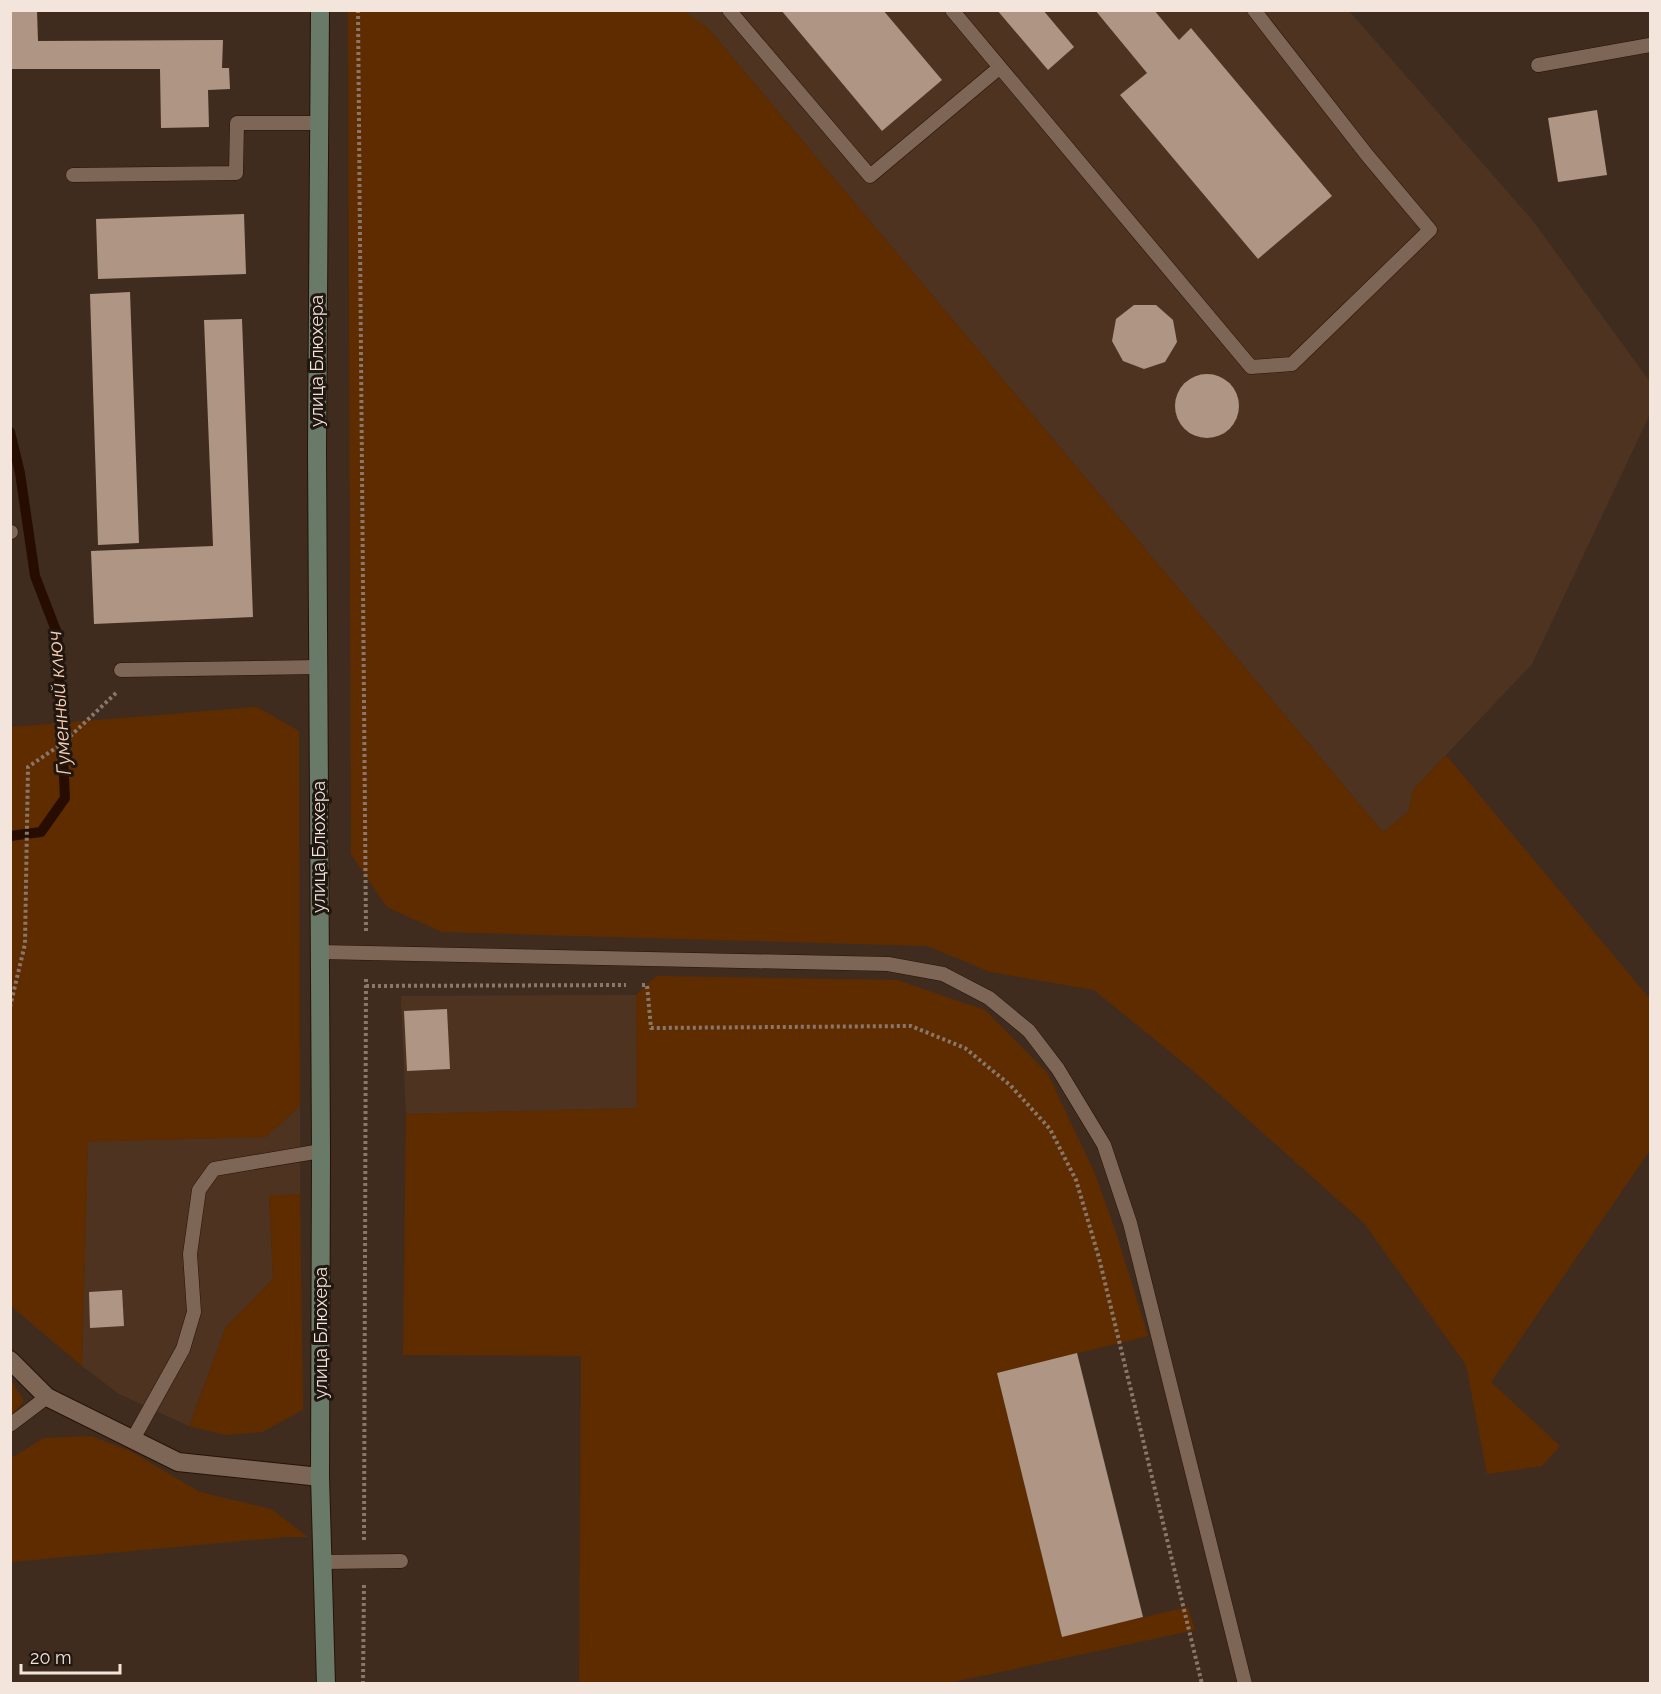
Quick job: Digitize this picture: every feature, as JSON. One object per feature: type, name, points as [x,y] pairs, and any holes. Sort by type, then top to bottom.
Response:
[{"type":"main road","name":"улица Блюхера","points":[[320,10],[317,450],[321,1151],[320,1477],[326,1683]]},
{"type":"street","points":[[10,1360],[47,1397],[178,1462],[320,1477]]},
{"type":"lane","points":[[729,10],[870,176],[999,68]]},
{"type":"lane","points":[[952,10],[1251,367],[1292,364],[1430,230],[1366,155],[1254,10]]},
{"type":"lane","points":[[1538,65],[1650,45]]},
{"type":"lane","points":[[73,175],[236,173],[237,123],[319,123]]},
{"type":"lane","points":[[121,670],[318,667]]},
{"type":"lane","points":[[320,952],[888,964],[943,974],[997,1004],[1029,1032],[1058,1069],[1104,1145],[1130,1223],[1245,1683]]},
{"type":"lane","points":[[133,1439],[183,1349],[194,1312],[190,1254],[199,1190],[214,1169],[321,1151]]},
{"type":"lane","points":[[10,1425],[47,1397]]},
{"type":"lane","points":[[322,1562],[400,1561]]},
{"type":"path","points":[[358,10],[366,953],[363,1683]]},
{"type":"path","points":[[10,1007],[25,944],[28,767],[63,743],[116,694],[121,670]]},
{"type":"path","points":[[366,986],[647,985],[651,1028],[911,1026],[965,1048],[1010,1085],[1050,1129],[1076,1180],[1099,1258],[1202,1683]]},
{"type":"shaded area","points":[[683,10],[708,28],[1383,832],[1408,812],[1413,790],[1446,755],[1650,999],[1650,1150],[1491,1382],[1560,1446],[1542,1466],[1487,1474],[1466,1365],[1364,1223],[1190,1068],[1094,990],[990,972],[927,946],[442,932],[387,907],[351,854],[348,11]]},
{"type":"shaded area","points":[[683,11],[1349,11],[1533,221],[1650,382],[1650,414],[1532,664],[1413,790],[1408,812],[1383,832],[708,28]]},
{"type":"shaded area","points":[[257,707],[299,731],[300,1106],[266,1137],[88,1142],[82,1366],[11,1306],[11,727]]},
{"type":"shaded area","points":[[656,976],[897,980],[985,1010],[1048,1074],[1095,1174],[1116,1232],[1148,1336],[997,1373],[1062,1636],[1188,1607],[1195,1630],[949,1683],[579,1683],[581,1356],[403,1355],[406,1114],[637,1108],[636,995]]},
{"type":"shaded area","points":[[636,995],[637,1108],[406,1114],[401,996]]},
{"type":"shaded area","points":[[300,1106],[300,1194],[269,1196],[273,1279],[226,1327],[189,1426],[119,1394],[82,1366],[88,1141],[266,1137]]},
{"type":"shaded area","points":[[300,1194],[303,1410],[262,1432],[225,1435],[189,1426],[226,1327],[273,1279],[269,1195]]},
{"type":"shaded area","points":[[11,1380],[24,1401],[11,1416]]},
{"type":"shaded area","points":[[91,1436],[130,1451],[200,1492],[271,1509],[308,1537],[286,1537],[11,1562],[11,1458],[44,1438]]},
{"type":"building","points":[[10,10],[37,10],[38,41],[223,40],[222,68],[229,68],[230,89],[208,90],[209,127],[161,128],[160,69],[10,69]]},
{"type":"building","points":[[781,10],[883,10],[942,80],[882,131]]},
{"type":"building","points":[[997,10],[1043,10],[1074,47],[1048,70]]},
{"type":"building","points":[[1095,10],[1154,10],[1179,40],[1191,28],[1332,196],[1258,259],[1120,95],[1147,73]]},
{"type":"building","points":[[1597,110],[1607,175],[1558,182],[1548,118]]},
{"type":"building","points":[[244,214],[246,274],[98,279],[96,219]]},
{"type":"building","points":[[130,292],[139,543],[98,545],[90,294]]},
{"type":"building","points":[[1134,305],[1156,305],[1173,320],[1177,342],[1165,362],[1144,369],[1123,361],[1112,341],[1116,319]]},
{"type":"building","points":[[242,319],[253,617],[94,624],[91,551],[213,546],[204,320]]},
{"type":"building","points":[[1207,374],[1225,380],[1233,388],[1239,406],[1233,424],[1225,432],[1207,438],[1189,432],[1181,424],[1175,406],[1181,388],[1189,380]]},
{"type":"building","points":[[447,1009],[450,1069],[407,1071],[404,1011]]},
{"type":"building","points":[[122,1290],[124,1326],[90,1328],[89,1292]]},
{"type":"building","points":[[1077,1353],[1143,1617],[1062,1637],[997,1373]]},
{"type":"waterway","name":"Гуменный ключ","points":[[10,432],[20,473],[35,576],[57,633],[65,798],[41,832],[10,836]]}]
